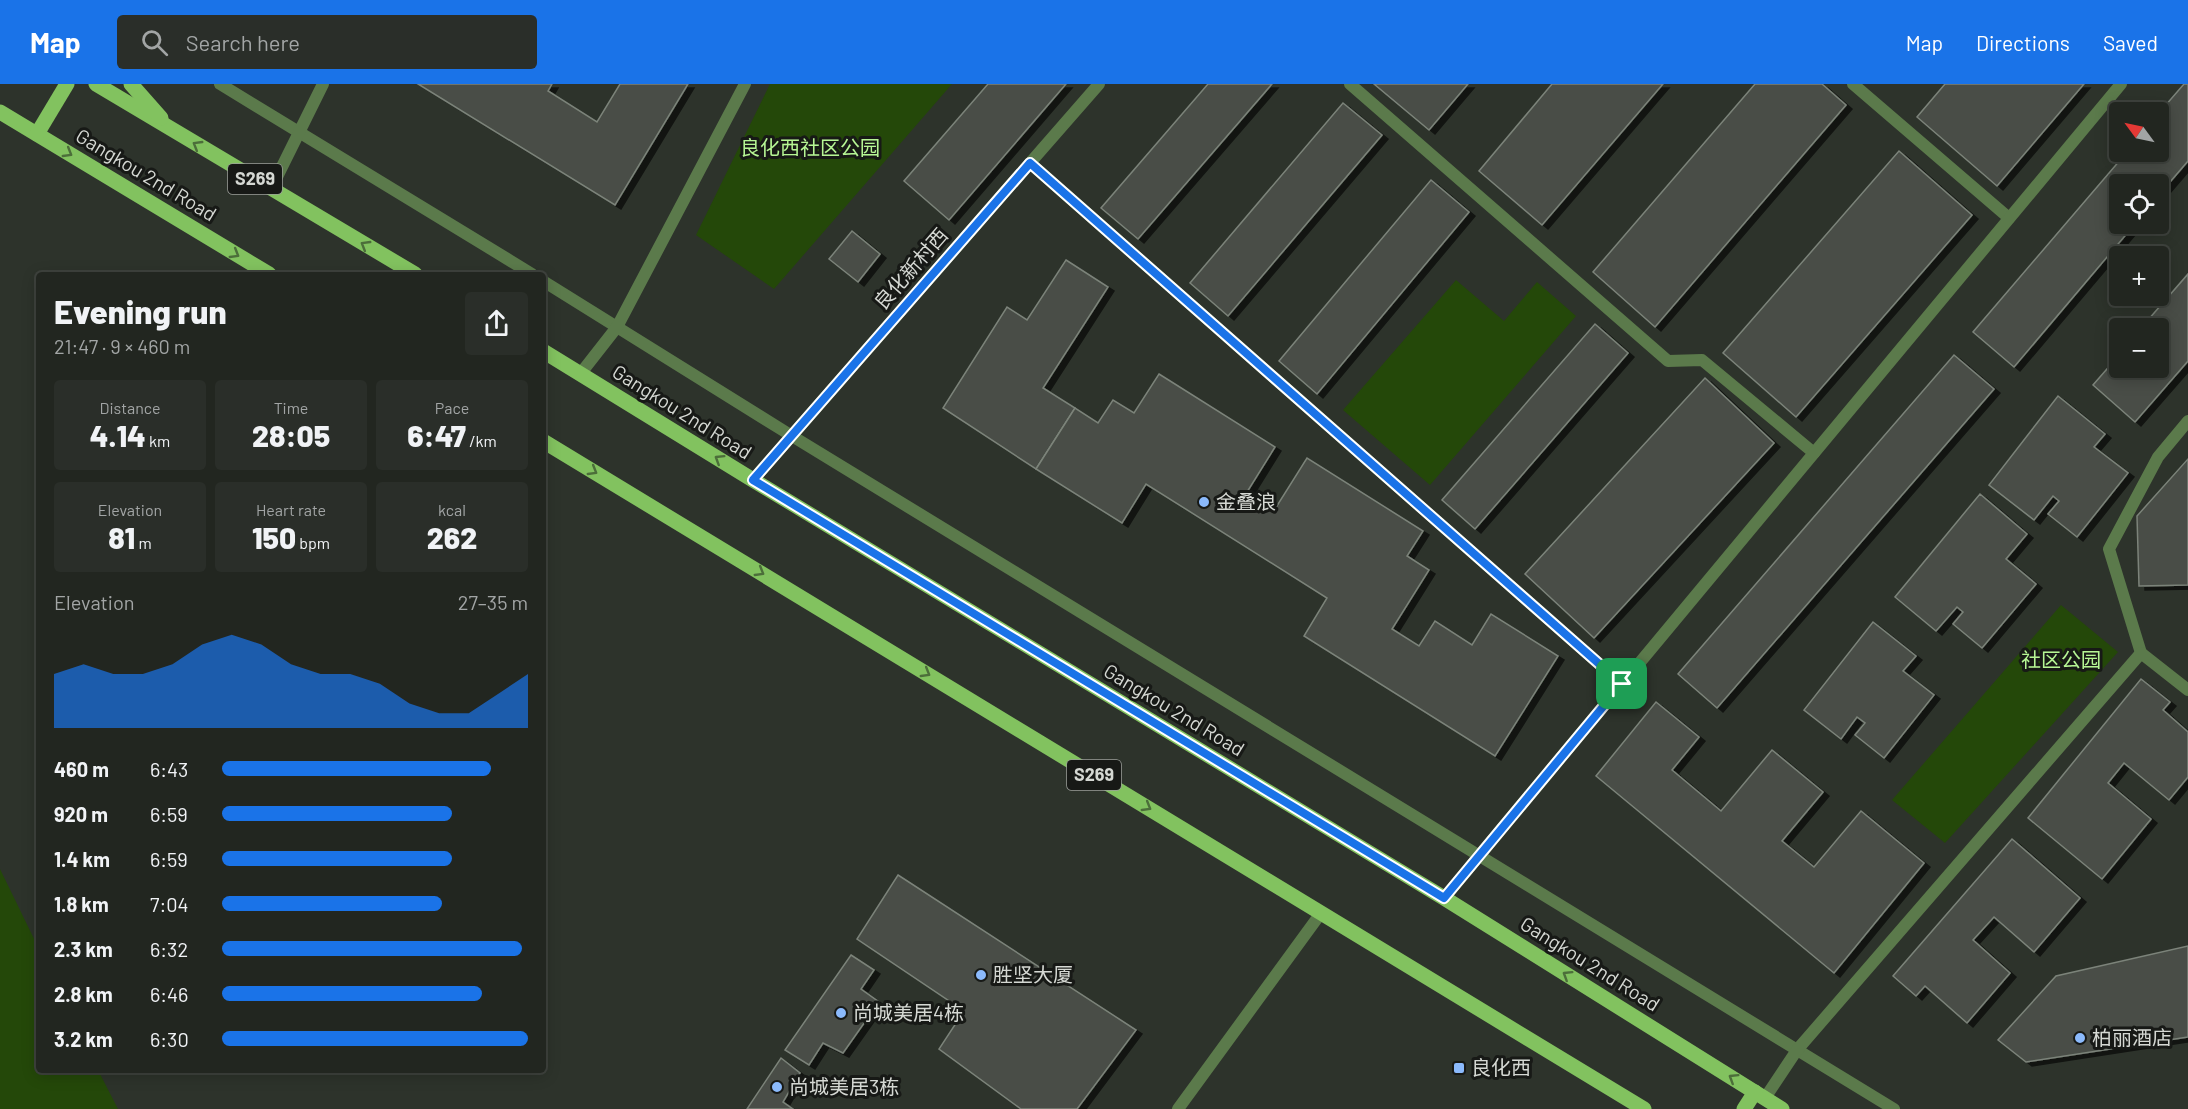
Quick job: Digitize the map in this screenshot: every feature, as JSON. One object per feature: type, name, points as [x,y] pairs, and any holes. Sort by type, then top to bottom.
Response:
[{"type":"main road","points":[[37,134],[67,84]]},
{"type":"main road","name":"S269","points":[[96,84],[412,272]]},
{"type":"main road","points":[[131,84],[171,129]]},
{"type":"main road","name":"Gangkou 2nd Road","points":[[0,111],[266,272]]},
{"type":"main road","name":"Gangkou 2nd Road","points":[[546,353],[1444,898],[1782,1109]]},
{"type":"main road","name":"S269","points":[[546,443],[1644,1109]]},
{"type":"main road","points":[[1744,1109],[1760,1095]]},
{"type":"street","points":[[220,84],[529,272]]},
{"type":"street","points":[[272,189],[323,84]]},
{"type":"street","points":[[580,373],[617,327],[745,84]]},
{"type":"street","name":"良化新村西","points":[[753,480],[1099,84]]},
{"type":"street","points":[[1350,84],[1668,361],[1702,360],[1814,453]]},
{"type":"street","points":[[1853,84],[2009,219]]},
{"type":"street","points":[[1444,898],[2121,84]]},
{"type":"street","points":[[1030,163],[1622,684]]},
{"type":"street","points":[[546,283],[792,436],[1894,1109]]},
{"type":"street","points":[[2188,421],[2158,457],[2109,549],[2141,652],[2188,690]]},
{"type":"street","points":[[1760,1095],[2141,652]]},
{"type":"street","points":[[1178,1109],[1321,913]]},
{"type":"green space","name":"良化西社区公园","points":[[770,84],[952,84],[774,289],[696,235]]},
{"type":"green space","points":[[1456,280],[1504,321],[1537,282],[1576,316],[1430,485],[1343,410]]},
{"type":"green space","name":"社区公园","points":[[2061,605],[2118,652],[1945,843],[1892,800]]},
{"type":"green space","points":[[0,869],[36,943],[36,1073],[100,1073],[118,1109],[0,1109]]},
{"type":"building","points":[[418,84],[552,84],[548,91],[597,122],[620,84],[688,84],[615,205]]},
{"type":"building","points":[[988,84],[1066,84],[949,220],[904,181]]},
{"type":"building","points":[[1208,84],[1272,84],[1138,239],[1101,208]]},
{"type":"building","points":[[1374,84],[1468,84],[1429,130]]},
{"type":"building","points":[[1552,84],[1663,84],[1542,225],[1479,171]]},
{"type":"building","points":[[1755,84],[1822,84],[1846,105],[1655,327],[1593,272]]},
{"type":"building","points":[[1945,84],[2084,84],[1997,186],[1917,117]]},
{"type":"building","points":[[2184,84],[2188,84],[2188,161],[2169,183],[2169,174],[2109,174],[2109,234],[2127,234],[2116,246],[2109,246],[2109,255],[2014,367],[1973,332],[2118,162],[2169,162],[2168,102]]},
{"type":"building","points":[[1343,103],[1382,135],[1228,316],[1190,283]]},
{"type":"building","points":[[1899,151],[1972,215],[1796,417],[1723,353]]},
{"type":"building","points":[[1431,180],[1469,212],[1317,394],[1279,361]]},
{"type":"building","points":[[852,231],[880,254],[858,282],[829,259]]},
{"type":"building","points":[[1066,260],[1108,287],[1043,388],[1075,408],[1036,469],[943,408],[1007,307],[1027,320]]},
{"type":"building","points":[[2188,274],[2188,361],[2135,422],[2093,385],[2109,367],[2109,378],[2169,378],[2169,318],[2150,318],[2160,306],[2169,306],[2169,296]]},
{"type":"building","points":[[1595,324],[1628,353],[1475,529],[1442,500]]},
{"type":"building","points":[[1954,355],[1994,389],[1717,708],[1678,674]]},
{"type":"building","points":[[1159,374],[1275,447],[1247,492],[1275,509],[1307,458],[1423,531],[1407,556],[1429,570],[1392,629],[1419,646],[1435,621],[1472,645],[1491,614],[1558,656],[1495,756],[1304,636],[1327,598],[1146,484],[1122,523],[1036,469],[1075,408],[1098,423],[1113,400],[1134,413]]},
{"type":"building","points":[[1705,378],[1774,443],[1594,638],[1525,574]]},
{"type":"building","points":[[2058,396],[2105,434],[2094,447],[2128,473],[2077,537],[2048,514],[2059,501],[2053,496],[2034,520],[1989,485]]},
{"type":"building","points":[[2188,459],[2188,585],[2139,586],[2137,516]]},
{"type":"building","points":[[1980,494],[2027,534],[2006,559],[2036,584],[1982,648],[1953,624],[1963,612],[1957,607],[1936,631],[1895,597]]},
{"type":"building","points":[[1873,622],[1916,656],[1903,671],[1934,695],[1884,758],[1855,735],[1865,723],[1857,717],[1841,739],[1804,710]]},
{"type":"building","points":[[2141,679],[2170,702],[2163,710],[2188,732],[2188,777],[2169,800],[2124,763],[2108,783],[2151,819],[2102,879],[2028,818]]},
{"type":"building","points":[[1656,702],[1699,737],[1672,770],[1721,811],[1772,750],[1823,792],[1782,841],[1814,867],[1861,811],[1924,863],[1834,973],[1596,776]]},
{"type":"building","points":[[2012,839],[2080,898],[2034,952],[1994,917],[1973,940],[2010,973],[1967,1023],[1925,986],[1916,996],[1893,976]]},
{"type":"building","name":"胜坚大厦","points":[[898,875],[1136,1030],[1077,1109],[1021,1109],[939,1049],[964,1011],[857,939]]},
{"type":"building","points":[[2188,946],[2188,1037],[2026,1062],[1998,1040],[2056,976]]},
{"type":"building","name":"尚城美居4栋","points":[[851,955],[874,970],[861,989],[879,1002],[843,1053],[823,1043],[809,1065],[785,1050]]},
{"type":"building","name":"尚城美居3栋","points":[[781,1058],[800,1073],[783,1102],[793,1109],[747,1109]]},
{"type":"place","name":"金叠浪","points":[[1204,502]]},
{"type":"place","name":"胜坚大厦","points":[[981,975]]},
{"type":"place","name":"尚城美居4栋","points":[[841,1013]]},
{"type":"place","name":"柏丽酒店","points":[[2080,1038]]},
{"type":"place","name":"良化西","points":[[1459,1068]]},
{"type":"place","name":"尚城美居3栋","points":[[777,1087]]},
{"type":"route","points":[[1030,163],[1622,684],[1444,898],[753,480],[1030,163]]}]
